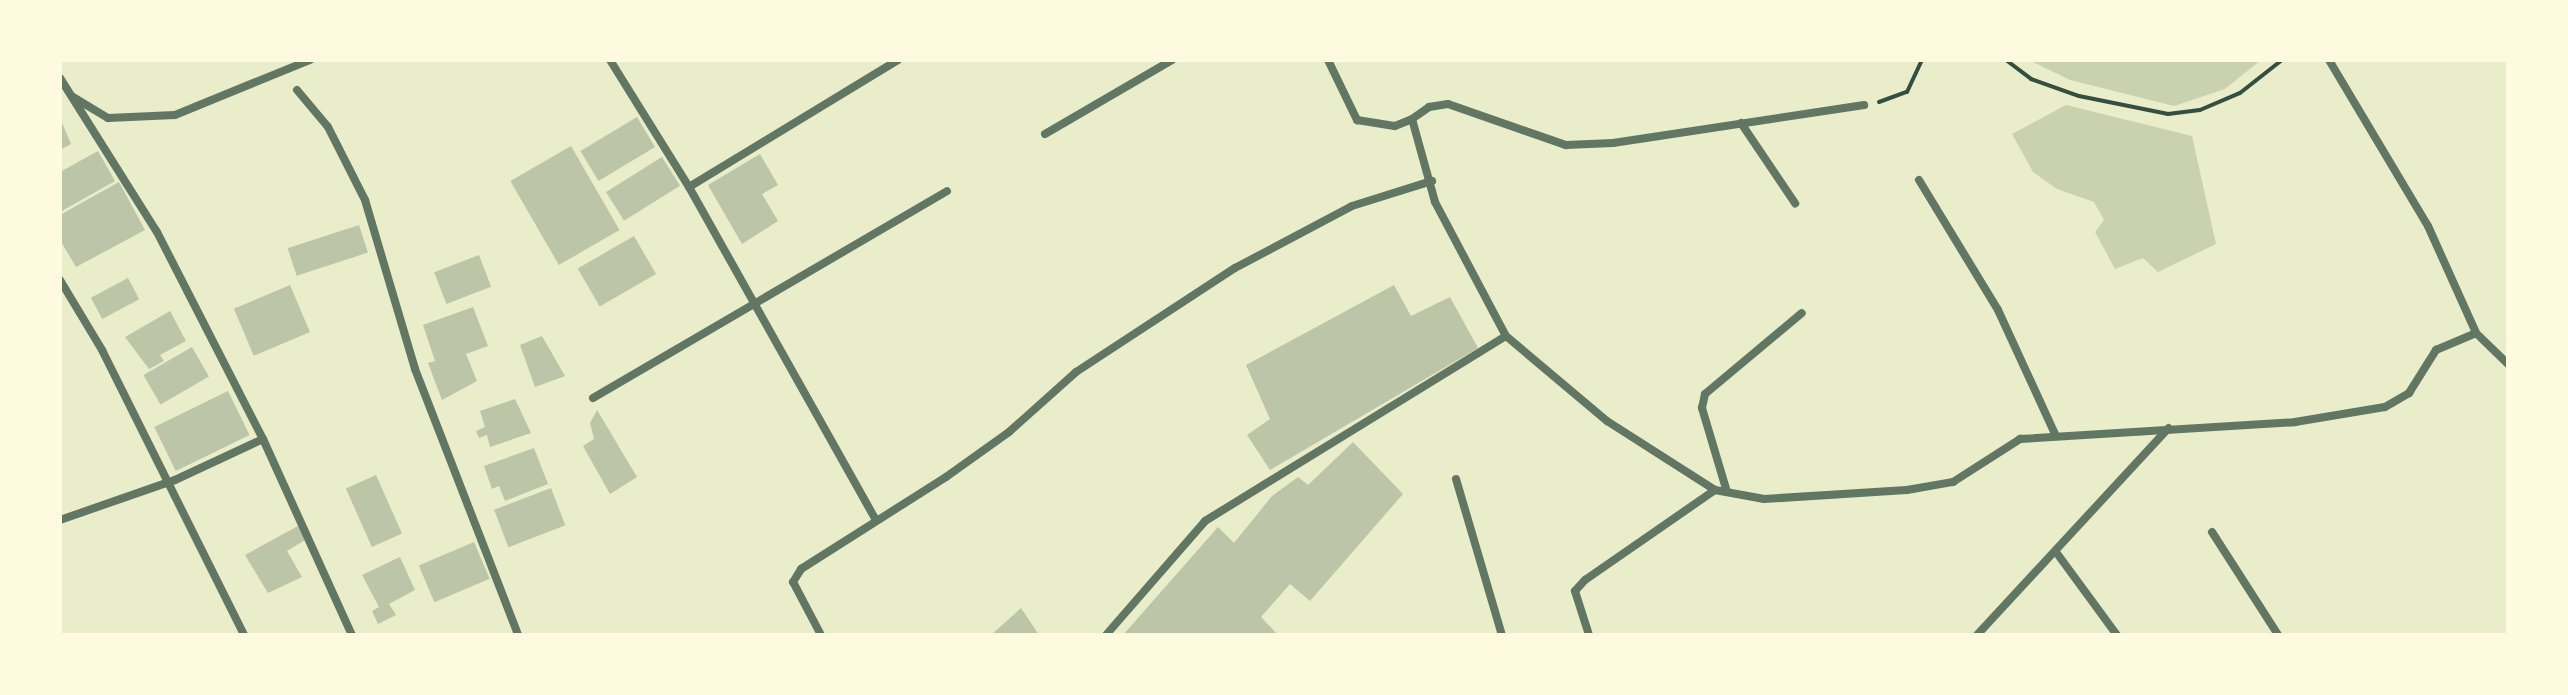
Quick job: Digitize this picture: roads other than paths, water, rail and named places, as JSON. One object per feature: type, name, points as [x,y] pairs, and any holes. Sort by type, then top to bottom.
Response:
[{"type":"street","points":[[63,91],[88,110],[108,118],[152,118],[240,93],[310,60]]},
{"type":"street","points":[[610,60],[689,187],[875,518]]},
{"type":"street","points":[[689,187],[898,60]]},
{"type":"street","points":[[1045,134],[1172,60]]},
{"type":"street","points":[[1328,60],[1357,120],[1395,126],[1429,107],[1448,104],[1566,145],[1613,143],[1864,105]]},
{"type":"street","points":[[2329,60],[2428,226],[2476,333],[2508,364]]},
{"type":"street","points":[[60,78],[63,91],[157,232],[263,439],[352,635]]},
{"type":"street","points":[[297,90],[328,127],[365,200],[415,369],[518,635]]},
{"type":"street","points":[[1412,119],[1432,181],[1435,202],[1506,336],[1607,421],[1715,490],[1764,499],[1953,482],[2020,439],[2055,434],[2295,422],[2385,407],[2409,393],[2436,350],[2476,333]]},
{"type":"street","points":[[1741,123],[1795,203]]},
{"type":"street","points":[[1919,180],[1998,310],[2055,434]]},
{"type":"street","points":[[821,635],[793,582],[801,569],[875,518],[946,477],[1009,432],[1076,372],[1235,268],[1352,206],[1432,181]]},
{"type":"street","points":[[593,398],[754,301],[947,191]]},
{"type":"street","points":[[60,280],[102,350],[244,635]]},
{"type":"street","points":[[1727,492],[1702,408],[1705,394],[1802,313]]},
{"type":"street","points":[[1106,635],[1205,521],[1506,336]]},
{"type":"street","points":[[1977,635],[2170,428]]},
{"type":"street","points":[[60,520],[167,483],[263,439]]},
{"type":"street","points":[[1456,479],[1502,635]]},
{"type":"street","points":[[1589,635],[1575,591],[1585,580],[1715,490]]},
{"type":"street","points":[[2212,532],[2278,635]]},
{"type":"street","points":[[2056,552],[2117,635]]}]
